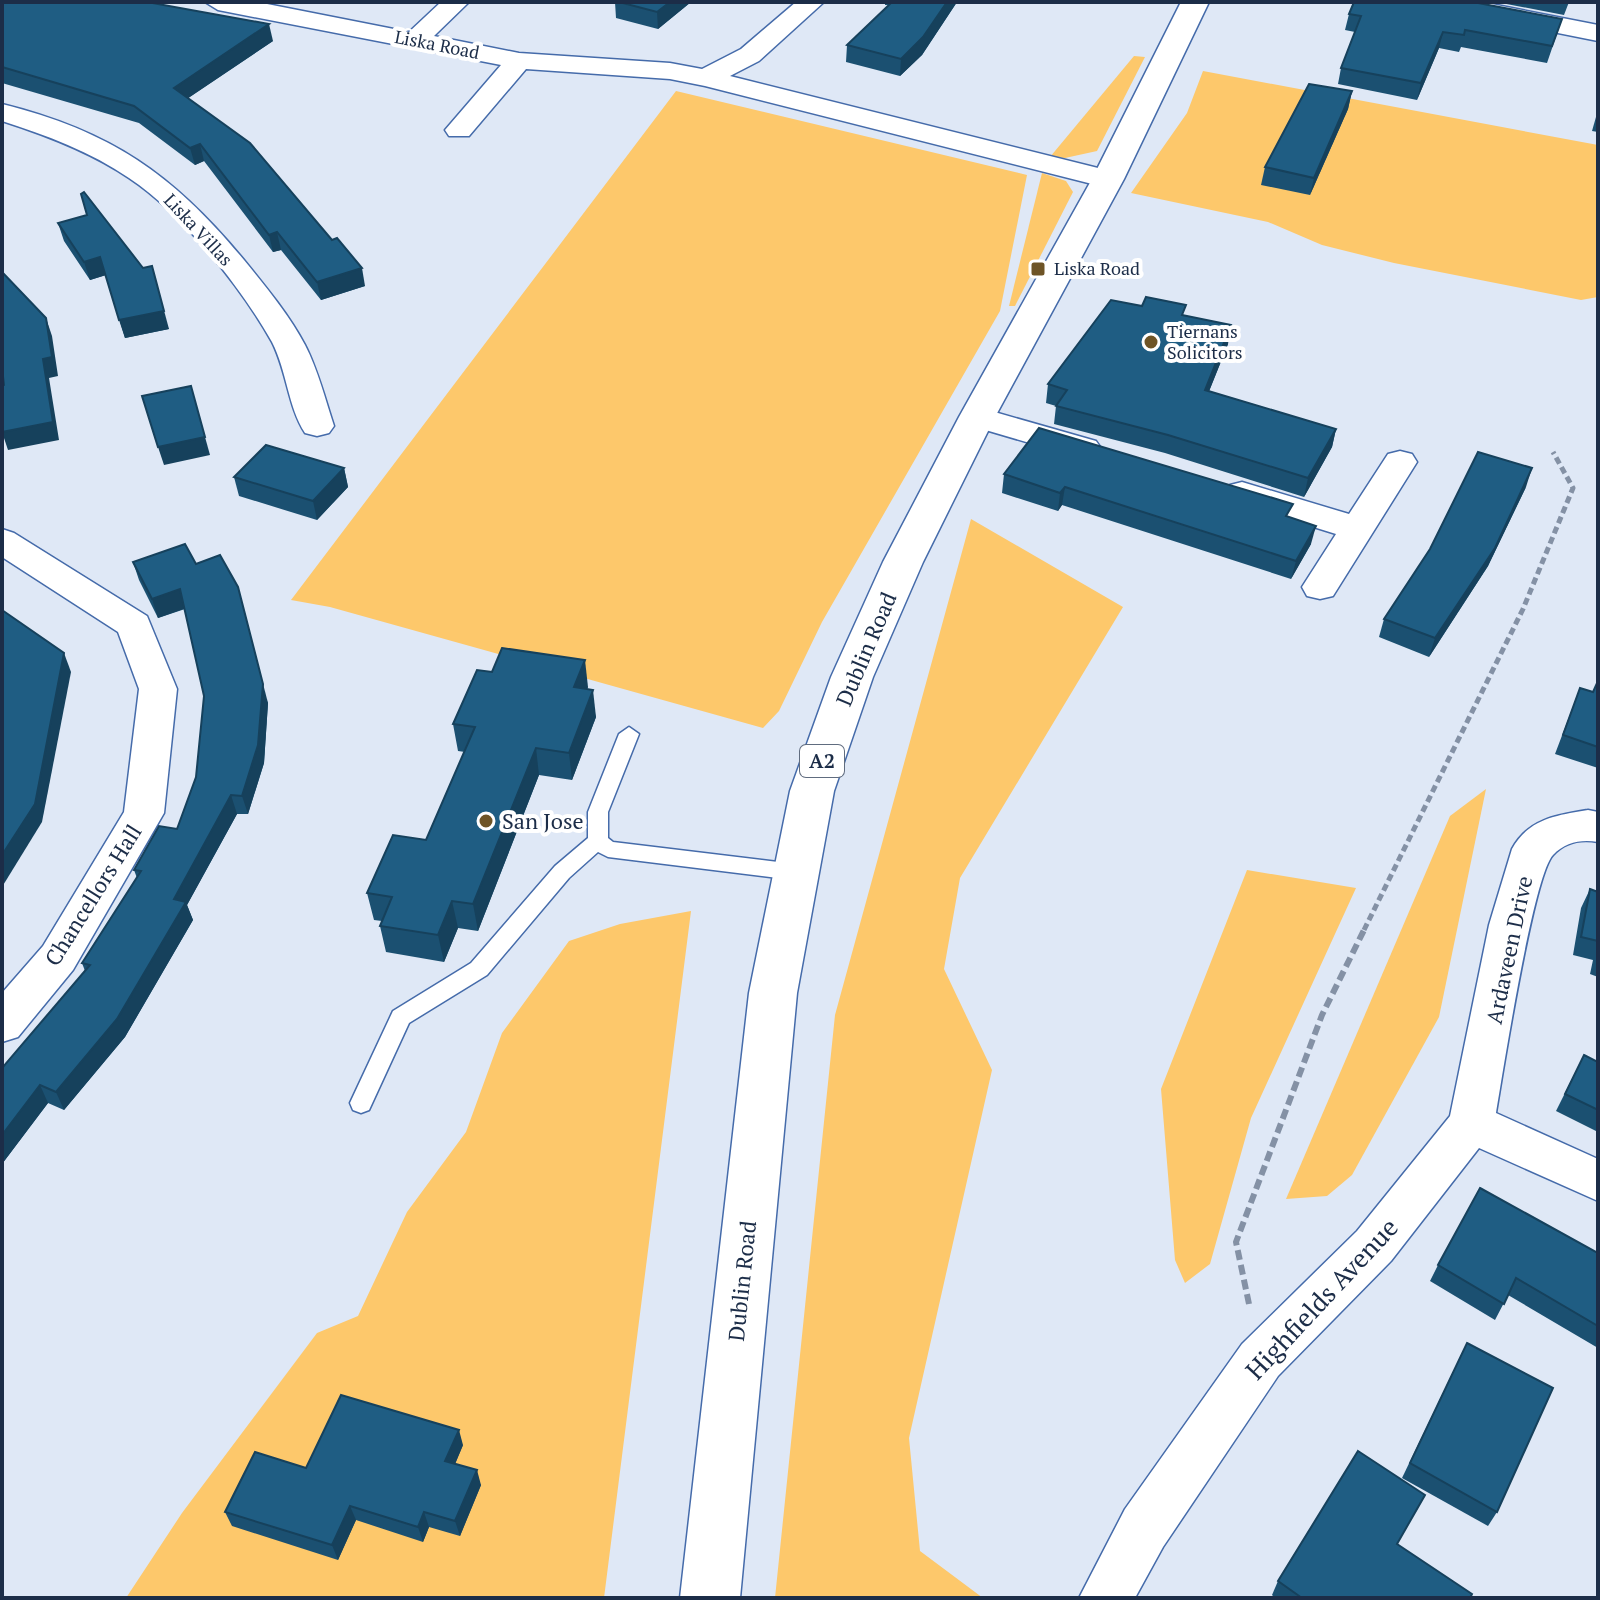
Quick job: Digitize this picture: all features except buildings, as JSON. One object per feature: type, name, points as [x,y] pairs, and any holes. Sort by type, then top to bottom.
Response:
[{"type":"main road","name":"Dublin Road","points":[[710,1598],[773,993],[812,791],[852,677],[903,562],[977,417],[1108,179],[1195,2]]},
{"type":"street","name":"Liska Road","points":[[218,2],[519,61],[670,71],[706,78],[1108,179]]},
{"type":"street","points":[[342,27],[364,2]]},
{"type":"street","points":[[414,41],[456,2]]},
{"type":"street","points":[[706,78],[750,55],[811,2]]},
{"type":"street","points":[[1442,2],[1598,33]]},
{"type":"street","points":[[459,130],[519,61]]},
{"type":"street","name":"Liska Villas","points":[[2,112],[59,130],[142,173],[174,201],[240,274],[289,344],[317,426]]},
{"type":"street","points":[[427,123],[487,136]]},
{"type":"street","points":[[977,417],[1121,457]]},
{"type":"street","points":[[1320,587],[1400,462]]},
{"type":"street","points":[[1217,485],[1356,528]]},
{"type":"street","name":"Chancellors Hall","points":[[2,541],[134,625],[158,689],[144,813],[58,958],[2,1024]]},
{"type":"street","name":"Ardaveen Drive","points":[[1471,1123],[1510,925],[1532,849],[1554,831],[1588,825],[1598,827]]},
{"type":"street","points":[[1471,1123],[1598,1181]]},
{"type":"street","name":"Highfields Avenue","points":[[1106,1598],[1144,1528],[1260,1360],[1374,1246],[1471,1123]]},
{"type":"lane","points":[[361,1103],[401,1017],[479,969],[562,872],[598,841],[598,812],[629,734]]},
{"type":"lane","points":[[598,841],[608,849],[794,872]]},
{"type":"path","points":[[1260,1360],[1236,1242],[1322,1015],[1523,609],[1573,488],[1553,452]]},
{"type":"shaded area","points":[[1134,56],[1145,57],[1097,151],[1065,158],[1050,157]]},
{"type":"shaded area","points":[[1203,71],[1598,145],[1598,297],[1581,300],[1394,263],[1322,245],[1268,222],[1131,193],[1187,113]]},
{"type":"shaded area","points":[[676,91],[1027,175],[1000,311],[822,622],[779,711],[763,728],[330,607],[291,600]]},
{"type":"shaded area","points":[[1042,173],[1066,181],[1073,192],[1015,306],[1009,306]]},
{"type":"shaded area","points":[[971,519],[1123,607],[960,878],[944,969],[992,1070],[909,1438],[920,1551],[983,1598],[775,1598],[835,1015]]},
{"type":"shaded area","points":[[1486,789],[1439,1017],[1352,1175],[1327,1196],[1286,1199],[1450,816]]},
{"type":"shaded area","points":[[1247,870],[1356,888],[1251,1118],[1210,1264],[1185,1283],[1175,1260],[1161,1089]]},
{"type":"shaded area","points":[[691,911],[604,1598],[126,1598],[182,1513],[317,1333],[358,1316],[407,1212],[466,1132],[502,1033],[569,941],[620,924]]},
{"type":"place","name":"Liska Road","points":[[1038,269]]},
{"type":"place","name":"Tiernans Solicitors","points":[[1151,342]]},
{"type":"place","name":"San Jose","points":[[486,821]]}]
